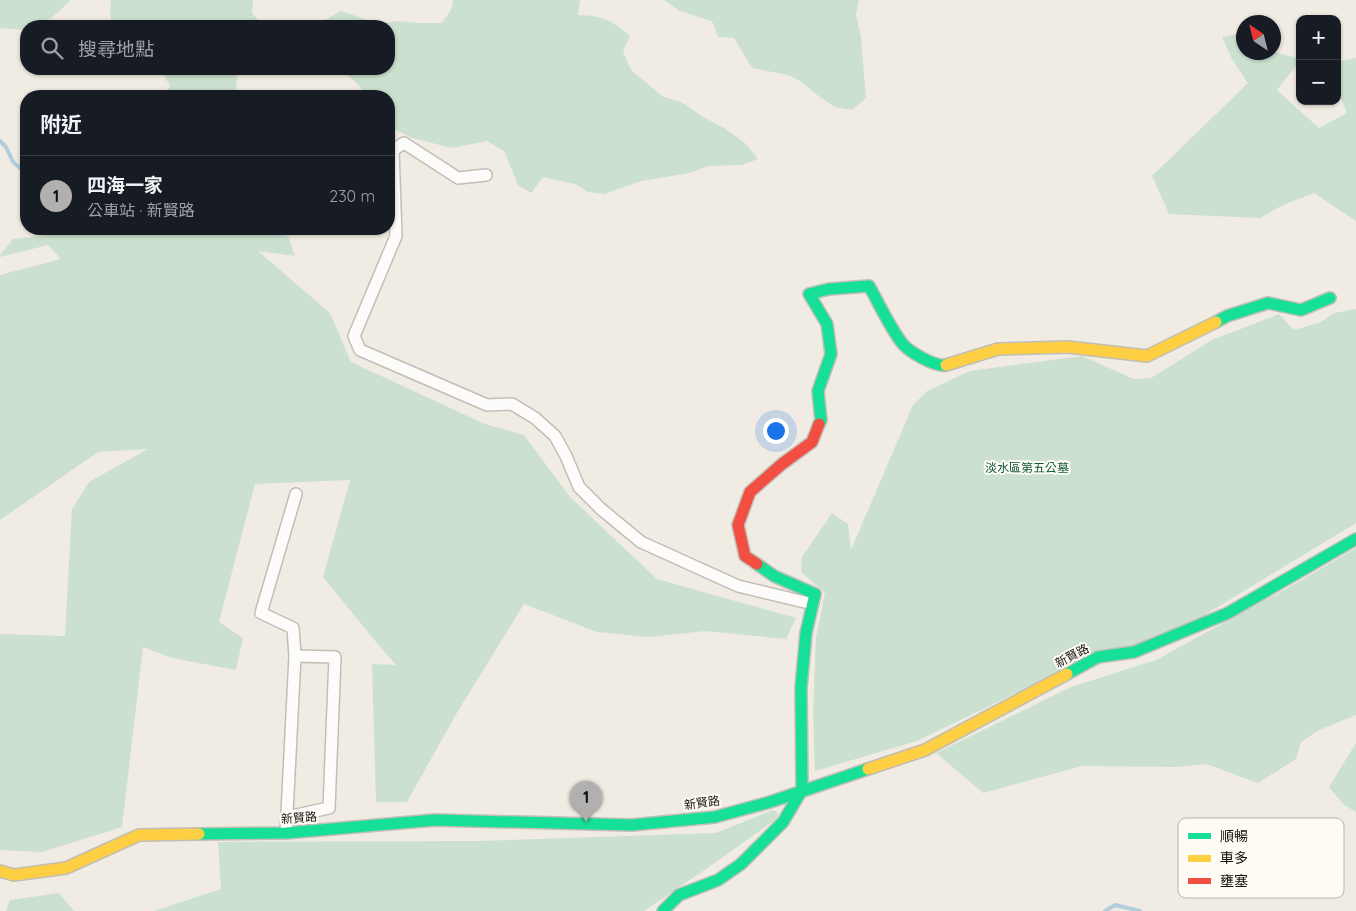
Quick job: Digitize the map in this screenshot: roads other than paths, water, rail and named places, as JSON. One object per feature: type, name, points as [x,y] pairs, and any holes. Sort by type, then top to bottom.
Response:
[{"type":"street","points":[[395,149],[404,143],[458,178],[486,175]]},
{"type":"street","points":[[395,207],[396,236],[354,336],[360,350],[487,405],[512,404],[535,418],[555,436],[579,487],[601,509],[641,542],[738,586],[813,604]]},
{"type":"street","points":[[663,911],[679,895],[718,880],[741,864],[783,822],[802,790],[801,688],[806,634],[815,594],[774,576],[745,556],[738,524],[750,492],[782,464],[812,442],[821,420],[818,391],[831,354],[827,324],[809,294],[829,289],[869,286],[903,345],[929,362],[943,366],[998,349],[1068,347],[1147,356],[1227,316],[1268,303],[1301,310],[1330,298]]},
{"type":"street","points":[[286,833],[295,656],[293,628],[261,613],[296,494]]},
{"type":"street","name":"新賢路","points":[[0,871],[14,875],[66,868],[139,835],[286,833],[435,820],[632,825],[715,817],[770,802],[925,750],[1098,657],[1134,652],[1228,613],[1356,539]]},
{"type":"street","points":[[287,817],[329,808],[335,657],[295,656]]},
{"type":"waterway","points":[[0,141],[6,147],[13,162],[20,168]]},
{"type":"waterway","points":[[1105,911],[1115,905],[1140,911]]},
{"type":"place","name":"四海一家","points":[[586,822]]},
{"type":"park label","name":"淡水區第五公墓","points":[[1027,468]]}]
